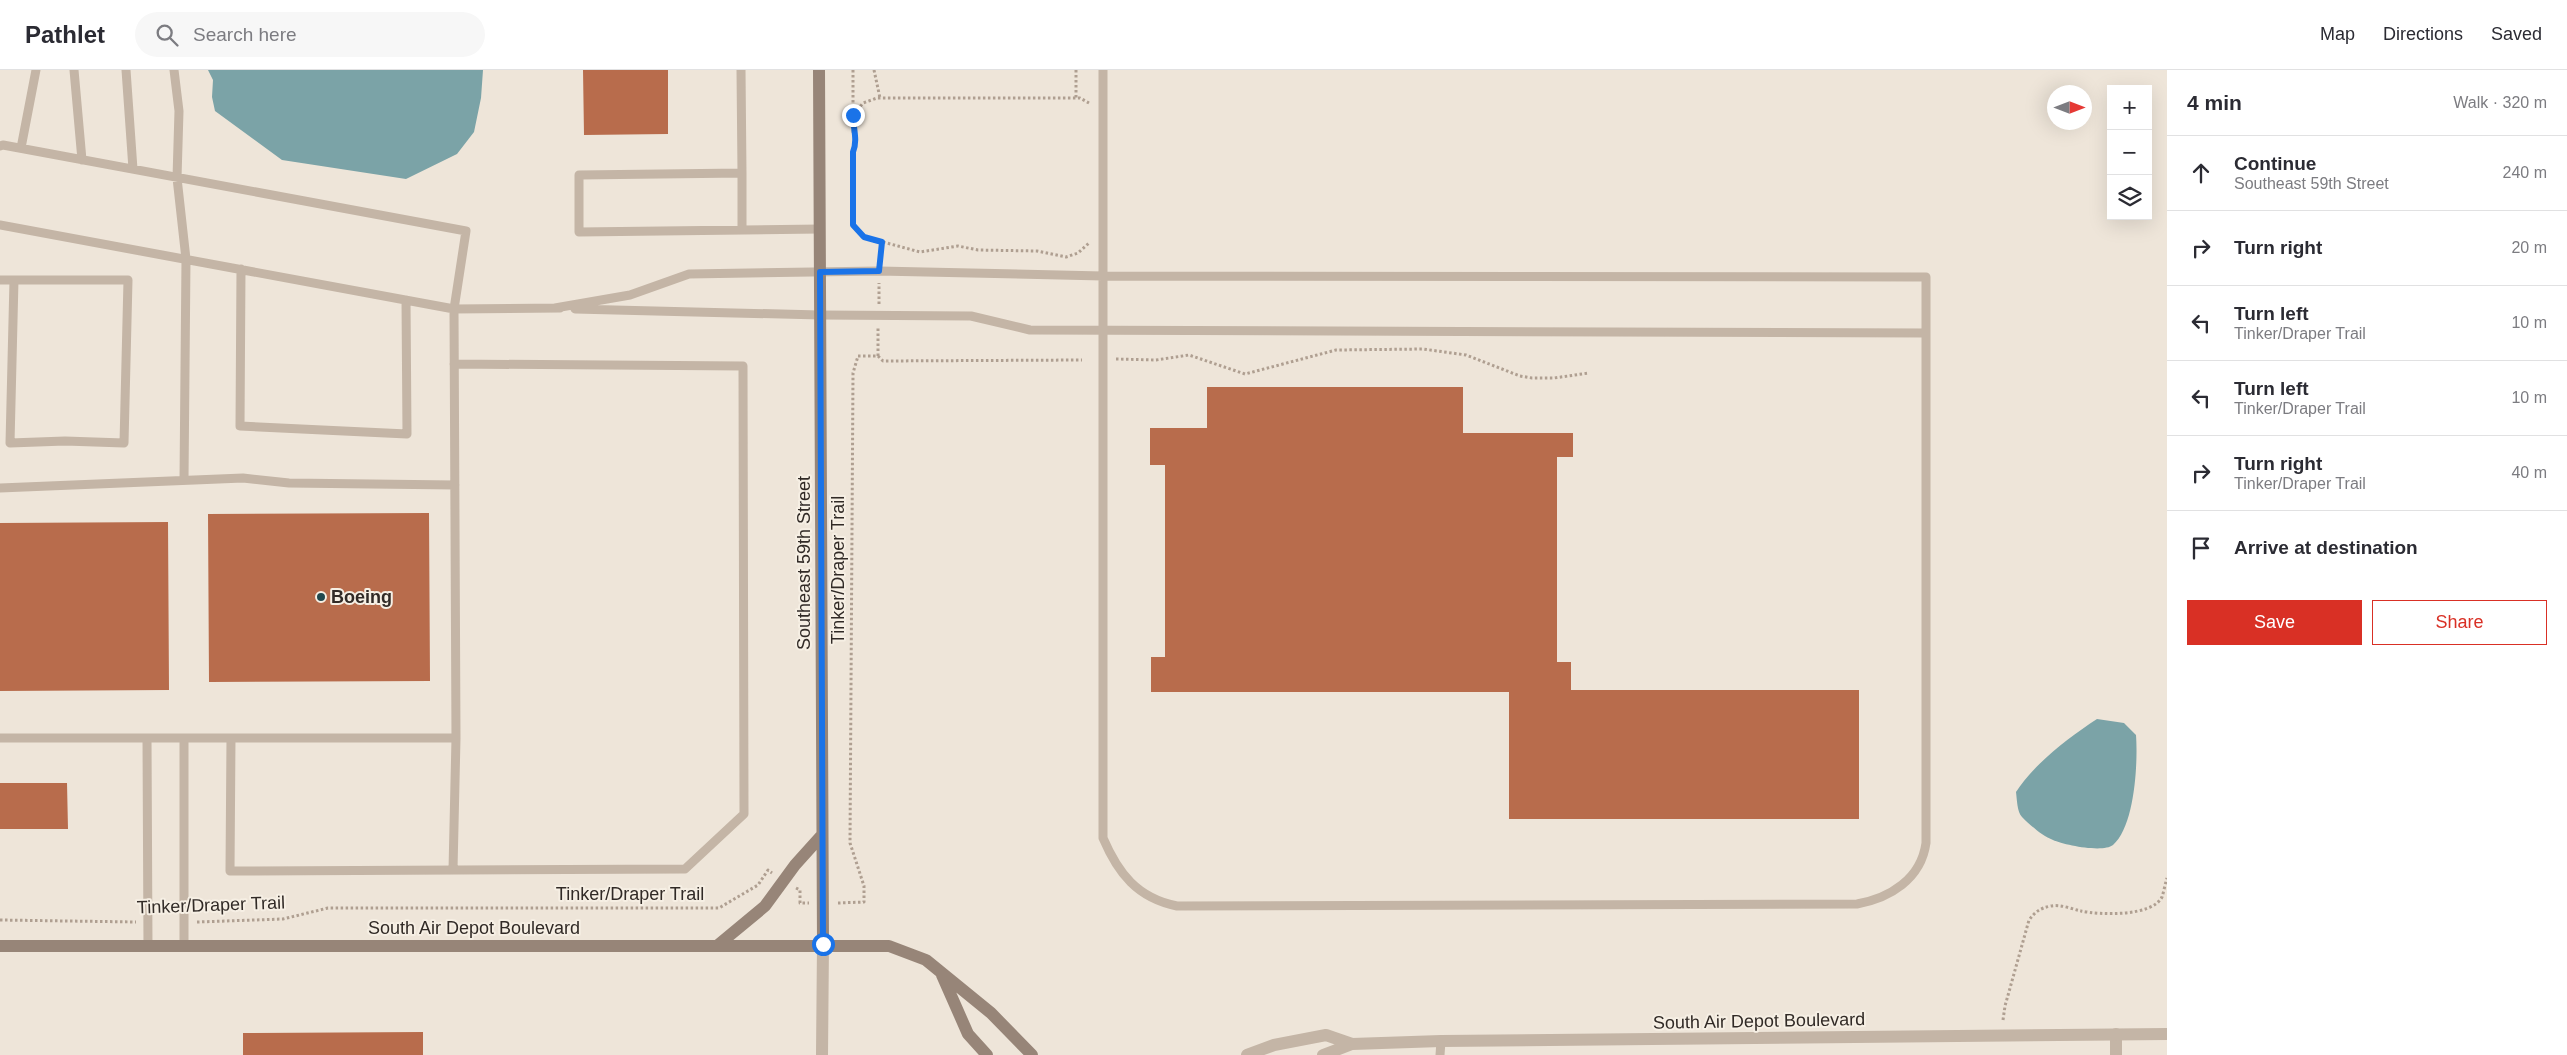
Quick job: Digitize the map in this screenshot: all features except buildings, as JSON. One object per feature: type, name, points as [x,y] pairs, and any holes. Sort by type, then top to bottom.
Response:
[{"type":"main road","name":"Southeast 59th Street","points":[[819,70],[823,944]]},
{"type":"main road","points":[[718,945],[765,906],[785,882],[795,865],[822,835]]},
{"type":"main road","name":"South Air Depot Boulevard","points":[[0,946],[823,944],[889,946],[926,960],[991,1013],[1032,1055]]},
{"type":"main road","name":"South Air Depot Boulevard","points":[[941,973],[968,1034],[987,1055]]},
{"type":"street","name":"Southeast 59th Street","points":[[822,1055],[823,944]]},
{"type":"street","points":[[2116,1034],[2116,1055]]},
{"type":"street","name":"South Air Depot Boulevard","points":[[1323,1055],[1352,1044],[1441,1041],[2167,1034]]},
{"type":"street","name":"South Air Depot Boulevard","points":[[1247,1055],[1274,1045],[1326,1035],[1352,1044]]},
{"type":"lane","points":[[21,148],[36,70]]},
{"type":"lane","points":[[74,70],[82,160]]},
{"type":"lane","points":[[126,70],[133,169]]},
{"type":"lane","points":[[174,70],[179,111],[177,178],[186,259],[184,480]]},
{"type":"lane","points":[[742,70],[742,230]]},
{"type":"lane","points":[[555,308],[630,295],[689,274],[879,271],[1103,276],[1926,277],[1926,843],[1916,872],[1898,888],[1872,901],[1857,904],[1177,906],[1161,903],[1138,890],[1114,864],[1102,838],[1103,330],[1103,276],[1103,70]]},
{"type":"lane","points":[[0,146],[21,148],[466,232],[454,308],[456,738],[453,870]]},
{"type":"lane","points":[[742,173],[579,176],[579,232],[820,229]]},
{"type":"lane","points":[[0,225],[454,308],[555,308],[820,315],[971,316],[1030,330],[1926,333]]},
{"type":"lane","points":[[242,269],[240,426],[406,434],[406,300]]},
{"type":"lane","points":[[0,280],[14,280],[128,280],[124,443],[10,443],[14,280]]},
{"type":"lane","points":[[231,738],[230,871],[686,869],[744,814],[743,366],[454,364]]},
{"type":"lane","points":[[0,488],[243,478],[290,483],[455,485]]},
{"type":"lane","points":[[0,738],[456,738]]},
{"type":"lane","points":[[147,738],[148,946]]},
{"type":"lane","points":[[184,738],[184,946]]},
{"type":"lane","points":[[1440,1055],[1441,1041]]},
{"type":"path","points":[[853,70],[853,132],[856,140],[853,152],[853,225],[864,237],[920,252],[958,246],[978,250],[1037,251],[1066,257],[1083,250],[1090,240]]},
{"type":"path","points":[[874,70],[880,98]]},
{"type":"path","points":[[1076,70],[1076,98]]},
{"type":"path","points":[[853,115],[868,100],[880,98],[1076,98],[1085,99],[1091,106]]},
{"type":"path","points":[[882,242],[878,315],[878,356],[882,361],[1082,360]]},
{"type":"path","points":[[1116,359],[1156,360],[1189,355],[1245,374],[1336,350],[1423,349],[1466,355],[1520,376],[1532,378],[1554,378],[1588,373]]},
{"type":"path","name":"Tinker/Draper Trail","points":[[184,922],[283,920],[328,908],[719,908],[758,885],[768,870],[800,890],[800,903],[864,902],[864,886],[850,843],[853,373],[858,356],[878,356]]},
{"type":"path","points":[[2002,1036],[2005,1006],[2029,920],[2037,910],[2053,905],[2083,912],[2111,914],[2132,912],[2153,906],[2161,898],[2167,878]]},
{"type":"path","name":"Tinker/Draper Trail","points":[[0,920],[148,922]]},
{"type":"water","points":[[208,70],[483,70],[481,98],[474,132],[457,154],[406,179],[282,160],[215,111],[212,97],[213,80]]},
{"type":"water","points":[[2097,719],[2124,723],[2136,735],[2136,747],[2134,793],[2126,824],[2113,845],[2093,848],[2053,840],[2032,827],[2020,815],[2016,792],[2042,761]]},
{"type":"place","name":"Boeing","points":[[321,597]]},
{"type":"route","points":[[823,944],[820,272],[879,271],[878,259],[882,242],[864,237],[855,230],[853,225],[853,152],[856,144],[853,132],[853,115]]}]
